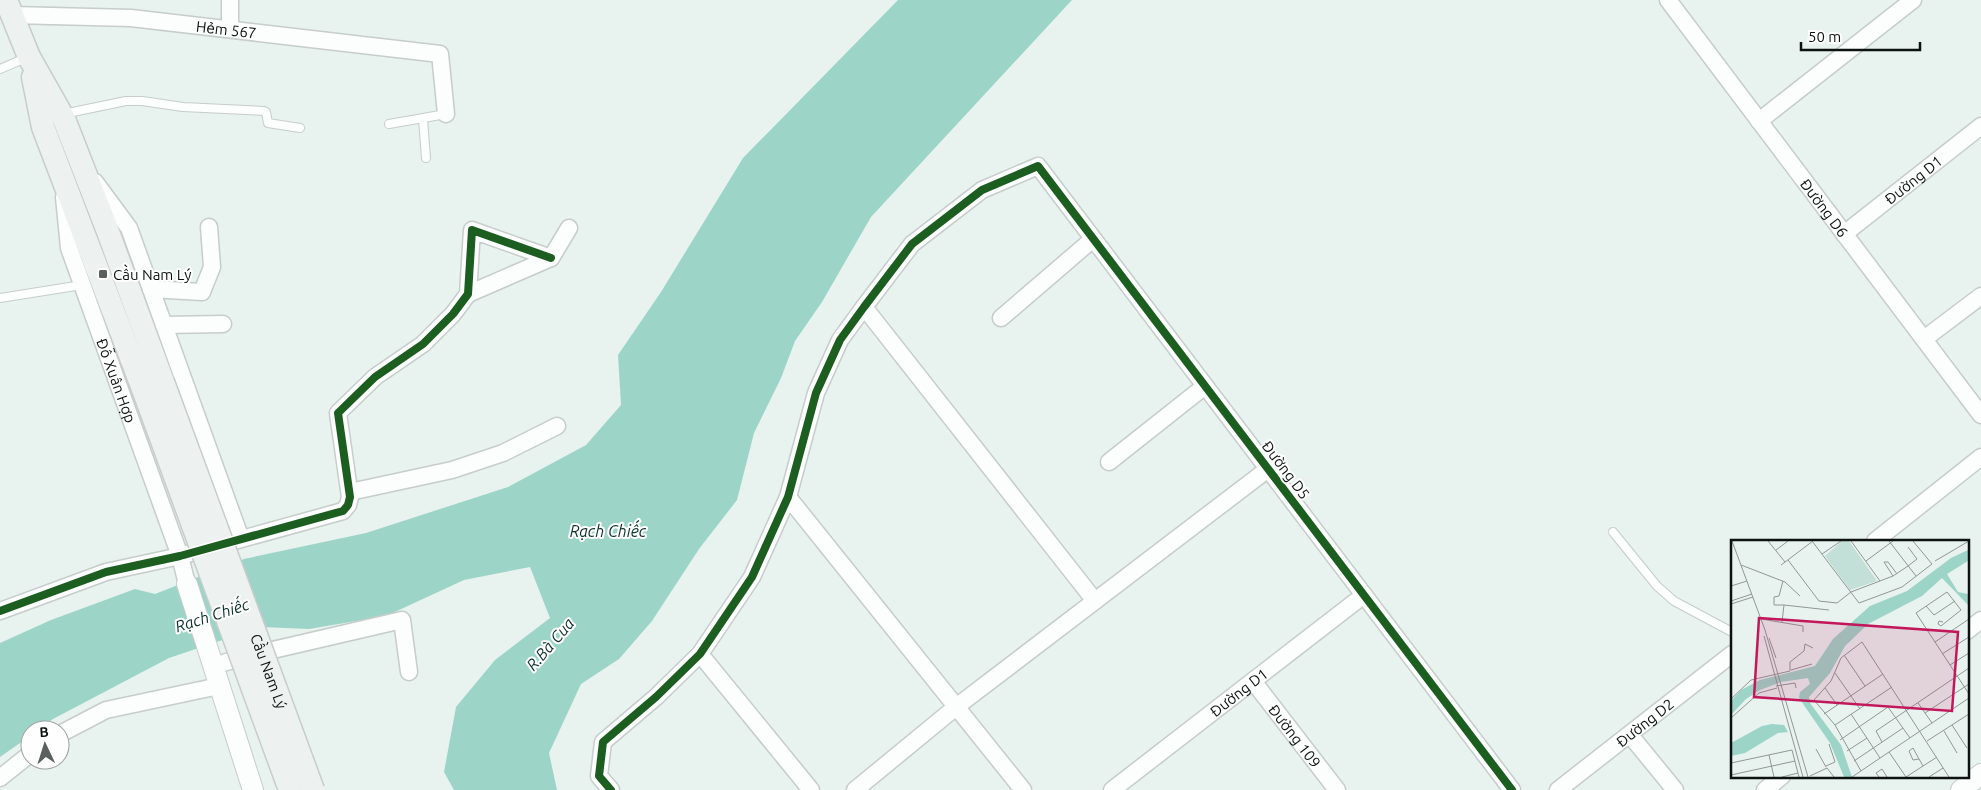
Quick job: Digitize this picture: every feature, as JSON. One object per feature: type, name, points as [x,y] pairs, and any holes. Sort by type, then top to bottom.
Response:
[{"type":"main road","name":"Đỗ Xuân Hợp","points":[[9,7],[29,57],[61,114],[82,166],[153,386]]},
{"type":"main road","name":"Đỗ Xuân Hợp","points":[[29,57],[43,126],[62,175],[153,386]]},
{"type":"main road","name":"Cầu Nam Lý","points":[[153,386],[290,790]]},
{"type":"main road","name":"Cầu Nam Lý","points":[[153,386],[313,790]]},
{"type":"street","points":[[230,0],[230,28]]},
{"type":"street","name":"Đường D6","points":[[1668,0],[1981,415]]},
{"type":"street","points":[[1759,121],[1913,0]]},
{"type":"street","name":"Hẻm 567","points":[[9,7],[230,28],[440,54],[446,114]]},
{"type":"street","name":"Đường D1","points":[[1844,234],[1981,126]]},
{"type":"street","name":"Đỗ Xuân Hợp","points":[[82,166],[129,228],[241,539]]},
{"type":"street","name":"Đường D5","points":[[864,307],[912,244],[982,190],[1038,166],[1512,790]]},
{"type":"street","name":"Đỗ Xuân Hợp","points":[[62,175],[69,248],[180,556],[187,584]]},
{"type":"street","points":[[152,290],[202,292],[212,267],[209,227]]},
{"type":"street","points":[[0,611],[106,572],[180,556],[343,512],[348,505],[350,492],[338,414],[375,377],[423,344],[453,314],[468,294],[551,258],[569,228]]},
{"type":"street","points":[[468,294],[472,230],[551,258]]},
{"type":"street","points":[[1002,318],[1093,239]]},
{"type":"street","points":[[1924,339],[1981,296]]},
{"type":"street","points":[[611,790],[599,776],[603,742],[656,697],[700,654],[752,577],[788,497],[816,393],[840,340],[864,307],[1095,601]]},
{"type":"street","points":[[164,325],[223,324]]},
{"type":"street","points":[[1109,462],[1205,386]]},
{"type":"street","points":[[350,492],[452,470],[503,453],[557,426]]},
{"type":"street","points":[[1876,540],[1981,457]]},
{"type":"street","points":[[855,790],[956,707],[1268,469]]},
{"type":"street","points":[[788,497],[1024,790]]},
{"type":"street","points":[[187,584],[204,642],[253,790]]},
{"type":"street","name":"Đường D1","points":[[1112,790],[1364,595]]},
{"type":"street","points":[[213,666],[247,656],[402,620],[409,672]]},
{"type":"street","points":[[1968,630],[1981,620]]},
{"type":"street","points":[[700,654],[811,790]]},
{"type":"street","name":"Đường D2","points":[[1558,790],[1731,655]]},
{"type":"street","name":"Đường 109","points":[[1253,681],[1337,790]]},
{"type":"street","points":[[70,729],[106,710],[219,686]]},
{"type":"street","points":[[1630,735],[1675,790]]},
{"type":"street","points":[[0,778],[20,762]]},
{"type":"street","points":[[1961,790],[1981,774]]},
{"type":"street","points":[[1765,790],[1780,778]]},
{"type":"lane","points":[[0,69],[29,57]]},
{"type":"lane","points":[[61,114],[118,101],[142,101],[183,107],[264,111],[266,112],[268,123],[300,128]]},
{"type":"lane","points":[[389,124],[446,114]]},
{"type":"lane","points":[[423,119],[426,158]]},
{"type":"lane","points":[[0,298],[82,285]]},
{"type":"lane","points":[[1613,532],[1656,586],[1674,601],[1731,631]]},
{"type":"water","name":"Rạch Chiếc","points":[[898,0],[1072,0],[871,217],[822,302],[795,341],[781,378],[754,433],[737,500],[699,549],[652,621],[619,659],[581,684],[549,753],[557,790],[454,790],[444,772],[456,707],[495,660],[550,618],[530,567],[464,580],[386,616],[309,629],[261,627],[169,658],[52,720],[20,720],[20,743],[0,757],[0,643],[51,620],[135,589],[155,594],[244,559],[366,533],[508,487],[586,445],[621,405],[618,355],[661,292],[743,158]]},
{"type":"cycle path","points":[[611,790],[599,776],[603,742],[656,697],[700,654],[752,577],[788,497],[816,393],[840,340],[912,244],[982,190],[1038,166],[1512,790]]},
{"type":"cycle path","points":[[0,611],[106,572],[180,556],[343,511],[348,505],[350,497],[338,413],[375,377],[423,344],[453,314],[468,294],[472,230],[551,258]]},
{"type":"place","name":"Cầu Nam Lý","points":[[103,274]]},
{"type":"water label","name":"R.Bà Cua","points":[[550,644]]}]
